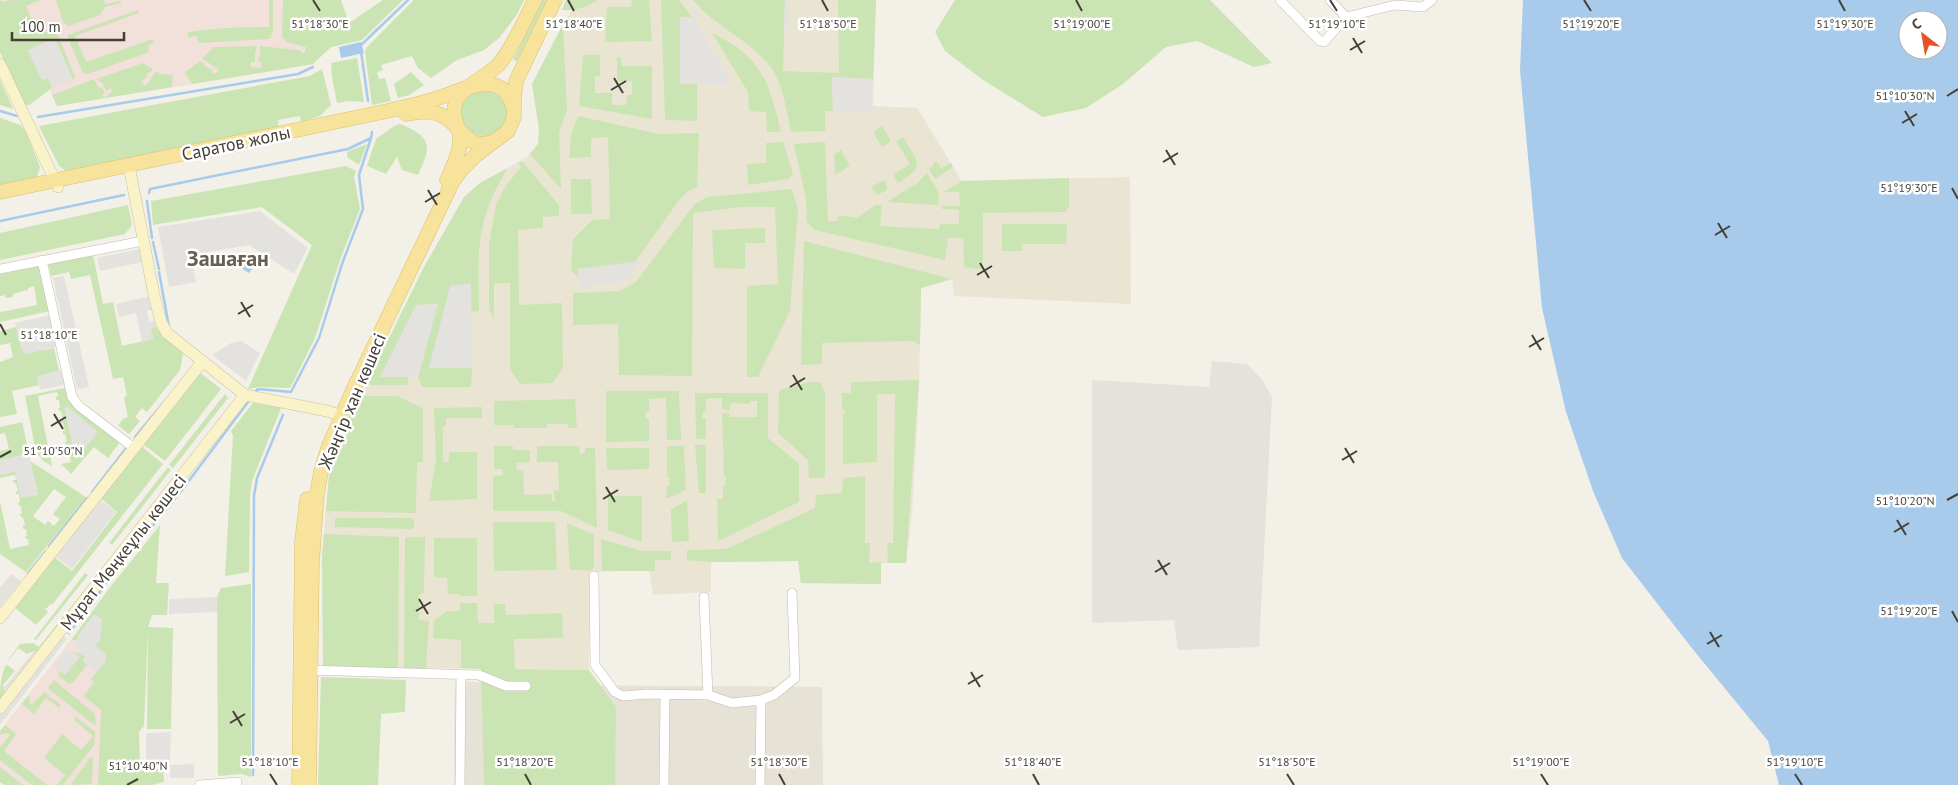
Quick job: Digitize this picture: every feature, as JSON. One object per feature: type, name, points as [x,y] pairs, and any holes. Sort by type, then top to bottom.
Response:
[{"type":"main road","name":"Жәңгір хан көшесі","points":[[338,414],[451,171],[460,136],[454,119],[454,108],[461,93],[494,69],[504,57],[535,0]]},
{"type":"main road","name":"Жәңгір хан көшесі","points":[[309,785],[302,541],[308,488],[313,466],[322,440],[338,414],[453,181],[476,155],[508,132],[514,117],[516,81],[555,0]]},
{"type":"main road","points":[[0,64],[56,183]]},
{"type":"main road","points":[[470,87],[482,83],[495,85],[510,98],[514,110]]},
{"type":"main road","name":"Саратов жолы","points":[[0,199],[56,183],[392,110],[439,98],[470,87]]},
{"type":"main road","name":"Саратов жолы","points":[[0,192],[130,172],[410,113],[437,113],[449,120],[458,129]]},
{"type":"main road","points":[[458,129],[468,140],[489,143],[496,141]]},
{"type":"main road","points":[[130,172],[162,325],[169,335],[245,395],[338,414]]},
{"type":"main road","points":[[0,618],[202,362]]},
{"type":"main road","name":"Мұрат Мөңкеұлы көшесі","points":[[0,708],[245,395]]},
{"type":"main road","name":"Жәңгір хан көшесі","points":[[299,785],[306,670]]},
{"type":"street","points":[[1280,0],[1320,41],[1324,42],[1328,40],[1346,17],[1395,5],[1423,7],[1432,0]]},
{"type":"street","points":[[1330,0],[1346,17]]},
{"type":"street","points":[[0,269],[143,241]]},
{"type":"street","points":[[42,260],[72,397],[79,406],[134,448]]},
{"type":"street","points":[[594,576],[594,665],[615,692],[623,696],[708,695],[732,703],[761,700],[774,696],[795,678],[792,593]]},
{"type":"street","points":[[704,597],[708,695]]},
{"type":"street","points":[[306,670],[479,675],[506,686],[526,686]]},
{"type":"street","points":[[460,785],[461,674]]},
{"type":"street","points":[[664,695],[664,785]]},
{"type":"street","points":[[760,785],[761,700]]},
{"type":"street","points":[[200,785],[237,782]]},
{"type":"shaded area","points":[[2,0],[298,0],[306,47],[292,68],[57,106],[46,81]]},
{"type":"shaded area","points":[[577,0],[876,0],[873,106],[917,108],[962,181],[1130,177],[1131,304],[954,296],[952,279],[921,288],[919,390],[912,513],[906,563],[881,563],[881,584],[801,583],[798,561],[711,562],[711,592],[653,595],[649,570],[589,572],[589,670],[323,667],[322,555],[329,476],[347,425],[423,269],[464,197],[480,183],[526,158],[538,144],[539,129],[532,84]]},
{"type":"shaded area","points":[[785,0],[790,0],[790,28],[784,28]]},
{"type":"shaded area","points":[[692,8],[701,17],[696,21],[732,85],[680,84],[680,17],[692,17]]},
{"type":"shaded area","points":[[55,38],[73,80],[52,88],[48,78],[42,80],[28,51]]},
{"type":"shaded area","points":[[832,77],[873,79],[872,111],[833,111]]},
{"type":"shaded area","points":[[260,211],[308,248],[294,274],[249,245],[191,255],[196,282],[169,287],[158,227]]},
{"type":"shaded area","points":[[139,249],[142,262],[100,271],[97,258]]},
{"type":"shaded area","points":[[642,261],[631,276],[618,283],[579,287],[578,269]]},
{"type":"shaded area","points":[[64,276],[89,387],[77,389],[53,278]]},
{"type":"shaded area","points":[[471,283],[472,368],[429,368],[450,286]]},
{"type":"shaded area","points":[[154,295],[157,309],[147,311],[149,322],[160,319],[162,325],[151,328],[153,339],[142,342],[136,313],[119,317],[116,304]]},
{"type":"shaded area","points":[[438,304],[418,377],[380,377],[416,305]]},
{"type":"shaded area","points":[[54,314],[61,346],[25,354],[15,323]]},
{"type":"shaded area","points":[[241,341],[260,353],[246,381],[212,355],[231,343]]},
{"type":"shaded area","points":[[1212,361],[1247,364],[1262,380],[1272,397],[1259,647],[1178,650],[1174,620],[1092,623],[1092,380],[1209,387]]},
{"type":"shaded area","points":[[66,370],[68,384],[40,390],[37,376]]},
{"type":"shaded area","points":[[67,406],[98,432],[76,459],[64,408]]},
{"type":"shaded area","points":[[29,454],[38,495],[21,498],[15,472],[0,475],[0,460]]},
{"type":"shaded area","points":[[96,497],[116,512],[72,569],[51,553]]},
{"type":"shaded area","points":[[11,574],[21,581],[0,607],[0,588]]},
{"type":"shaded area","points":[[108,592],[102,785],[4,785],[0,782],[0,731]]},
{"type":"shaded area","points":[[217,597],[217,612],[169,614],[169,599]]},
{"type":"shaded area","points":[[94,614],[102,619],[100,642],[94,644],[106,654],[106,661],[97,672],[83,661],[85,657],[75,649],[77,646],[73,643],[78,639],[77,637]]},
{"type":"shaded area","points":[[60,633],[67,639],[0,725],[0,708],[7,699],[4,688],[34,651],[45,652]]},
{"type":"shaded area","points":[[68,648],[80,657],[65,675],[54,666]]},
{"type":"shaded area","points":[[455,681],[539,685],[822,687],[823,785],[454,785]]},
{"type":"shaded area","points":[[171,732],[170,760],[146,761],[146,733]]},
{"type":"shaded area","points":[[194,764],[194,778],[170,778],[170,765]]},
{"type":"green space","points":[[0,0],[4,2],[11,0],[40,0],[26,6],[37,34],[52,31],[59,37],[75,77],[73,80],[55,38],[28,50],[42,80],[48,78],[52,88],[29,105],[25,105],[22,102],[0,52]]},
{"type":"green space","points":[[56,0],[104,0],[105,4],[121,1],[121,3],[105,7],[100,15],[68,26],[63,22]]},
{"type":"green space","points":[[269,0],[273,0],[273,33],[269,39],[198,43],[197,36],[188,37],[188,32],[228,28],[269,27]]},
{"type":"green space","points":[[283,0],[341,0],[349,23],[383,0],[403,0],[362,40],[331,47],[313,64],[192,84],[185,72],[200,61],[205,64],[204,66],[213,70],[212,72],[215,74],[219,70],[202,58],[214,47],[257,46],[255,62],[251,62],[251,67],[261,68],[262,63],[258,62],[260,46],[297,50],[304,53],[306,47],[287,42],[282,37]]},
{"type":"green space","points":[[414,0],[524,0],[516,16],[499,38],[484,50],[457,60],[431,78],[418,68],[412,56],[381,65],[383,70],[377,72],[379,79],[385,78],[391,101],[372,105],[366,48]]},
{"type":"green space","points":[[543,0],[547,0],[517,61],[513,60]]},
{"type":"green space","points":[[566,0],[598,0],[581,8],[562,10]]},
{"type":"green space","points":[[632,0],[649,0],[652,41],[605,42],[607,7],[631,7]]},
{"type":"green space","points":[[661,0],[679,0],[692,17],[680,17],[680,84],[697,84],[697,121],[665,120]]},
{"type":"green space","points":[[693,0],[785,0],[783,71],[839,73],[838,0],[876,0],[873,79],[832,77],[833,111],[825,111],[825,131],[791,132],[783,94],[774,72],[766,61],[746,43],[702,10]]},
{"type":"green space","points":[[955,0],[1210,0],[1272,63],[1254,67],[1197,41],[1166,47],[1123,84],[1086,108],[1043,117],[983,80],[945,51],[935,32]]},
{"type":"green space","points":[[138,10],[139,13],[75,36],[86,62],[153,39],[154,43],[148,45],[149,52],[88,74],[83,73],[68,35]]},
{"type":"green space","points":[[563,24],[567,110],[559,132],[561,189],[530,154],[538,144],[539,129],[532,84]]},
{"type":"green space","points":[[712,33],[742,52],[761,73],[772,99],[781,132],[767,132],[766,112],[749,111],[748,92]]},
{"type":"green space","points":[[583,55],[600,55],[600,76],[595,77],[595,93],[612,93],[612,105],[626,105],[627,95],[632,95],[632,81],[617,81],[617,58],[621,57],[622,66],[652,66],[652,119],[579,106]]},
{"type":"green space","points":[[357,58],[364,102],[348,101],[337,103],[331,63]]},
{"type":"green space","points":[[143,63],[153,69],[150,73],[148,72],[146,75],[148,76],[141,82],[146,86],[156,71],[159,74],[173,75],[172,87],[57,106],[52,95],[94,79],[99,88],[101,87],[105,92],[102,95],[105,98],[112,91],[110,88],[107,91],[103,86],[104,84],[96,79]]},
{"type":"green space","points":[[322,69],[331,105],[320,116],[301,122],[300,116],[278,120],[279,127],[69,173],[59,166],[39,126],[310,76]]},
{"type":"green space","points":[[411,72],[424,85],[409,95],[398,98],[394,84]]},
{"type":"green space","points":[[0,80],[13,109],[0,105]]},
{"type":"green space","points":[[489,90],[501,96],[506,104],[506,122],[501,130],[493,135],[479,136],[467,130],[462,122],[461,108],[467,96],[475,91]]},
{"type":"green space","points":[[578,116],[659,134],[699,133],[697,187],[688,191],[680,199],[635,262],[578,269],[578,277],[571,271],[573,239],[592,220],[610,219],[608,137],[591,138],[591,157],[569,158],[571,135]]},
{"type":"green space","points":[[0,118],[20,125],[25,130],[40,167],[37,177],[28,181],[0,187]]},
{"type":"green space","points":[[400,124],[418,133],[426,143],[426,157],[418,175],[402,170],[397,157],[386,174],[367,166],[376,139]]},
{"type":"green space","points":[[882,126],[891,141],[882,147],[873,132]]},
{"type":"green space","points":[[903,137],[917,163],[913,172],[898,183],[893,174],[910,164],[896,141]]},
{"type":"green space","points":[[783,142],[793,174],[788,179],[748,185],[747,164],[766,163],[766,143]]},
{"type":"green space","points":[[825,142],[828,221],[837,221],[838,215],[857,218],[875,205],[882,205],[880,226],[939,229],[940,224],[959,224],[959,210],[942,209],[942,206],[960,206],[959,192],[943,192],[962,181],[1069,178],[1069,207],[1065,212],[983,213],[983,270],[964,267],[963,238],[948,238],[945,260],[815,230],[807,222],[806,199],[794,144]]},
{"type":"green space","points":[[367,144],[359,165],[347,157],[347,152]]},
{"type":"green space","points":[[841,150],[850,166],[835,175],[834,154]]},
{"type":"green space","points":[[522,161],[559,205],[559,216],[543,217],[543,228],[518,230],[519,305],[562,303],[563,368],[553,383],[520,384],[510,369],[510,283],[494,283],[494,319],[489,309],[489,244],[496,205],[505,187],[521,167],[518,163]]},
{"type":"green space","points":[[936,161],[941,168],[951,163],[953,167],[935,179],[929,170]]},
{"type":"green space","points":[[346,166],[356,171],[354,177],[360,209],[340,260],[315,338],[290,388],[258,387],[248,389],[312,245],[262,207],[153,225],[151,201]]},
{"type":"green space","points":[[508,168],[489,204],[484,221],[478,271],[479,311],[471,312],[471,283],[429,367],[472,368],[471,387],[422,387],[418,377],[438,304],[416,305],[381,377],[409,377],[407,385],[366,385],[423,269],[464,197],[480,183]]},
{"type":"green space","points":[[927,173],[939,193],[938,205],[887,202],[917,183]]},
{"type":"green space","points":[[571,179],[591,179],[592,214],[571,214]]},
{"type":"green space","points":[[884,180],[887,190],[877,195],[871,187]]},
{"type":"green space","points":[[792,189],[798,210],[790,311],[758,377],[747,377],[747,286],[778,284],[775,207],[741,207],[693,213],[692,376],[619,375],[618,324],[573,325],[573,293],[620,291],[636,282],[695,204],[707,197]]},
{"type":"green space","points":[[128,205],[132,225],[125,234],[0,260],[0,233]]},
{"type":"green space","points":[[1002,224],[1067,224],[1066,244],[1022,244],[1022,251],[1002,251]]},
{"type":"green space","points":[[765,228],[765,243],[745,243],[745,269],[714,268],[712,230]]},
{"type":"green space","points":[[804,241],[952,279],[921,288],[920,345],[913,341],[822,343],[822,364],[801,365]]},
{"type":"green space","points":[[93,254],[103,304],[113,302],[122,346],[153,339],[150,328],[156,326],[160,333],[183,354],[180,370],[147,412],[142,408],[135,417],[140,421],[129,434],[118,425],[123,419],[128,417],[124,398],[127,395],[123,377],[113,379],[90,275],[71,279],[69,272],[51,276],[49,264]]},
{"type":"green space","points":[[40,266],[50,311],[0,322],[0,312],[37,305],[34,286],[28,288],[28,290],[13,294],[13,297],[5,298],[5,295],[0,296],[0,274]]},
{"type":"green space","points":[[16,327],[22,350],[25,353],[54,348],[59,371],[38,376],[39,385],[12,391],[17,414],[0,417],[0,362],[13,357],[10,343],[0,345],[0,331]]},
{"type":"green space","points":[[199,372],[221,389],[165,461],[143,444]]},
{"type":"green space","points":[[919,380],[906,563],[888,563],[887,543],[893,543],[895,394],[877,394],[877,462],[843,464],[843,414],[845,410],[842,410],[842,393],[851,393],[851,382]]},
{"type":"green space","points":[[810,382],[820,382],[825,393],[825,478],[809,478],[808,460],[778,433],[779,390]]},
{"type":"green space","points":[[65,388],[70,402],[120,442],[108,458],[94,447],[71,474],[61,464],[71,462],[70,456],[67,454],[70,453],[68,446],[66,446],[65,434],[63,434],[65,430],[60,419],[63,419],[58,408],[60,408],[59,400],[56,400],[57,392],[38,396],[52,466],[43,461],[36,452],[25,396]]},
{"type":"green space","points":[[606,391],[679,391],[681,440],[667,440],[666,398],[649,399],[649,411],[646,412],[645,418],[649,419],[649,441],[606,442]]},
{"type":"green space","points":[[695,393],[768,393],[768,438],[799,464],[799,502],[718,541],[717,499],[723,499],[723,485],[726,485],[726,477],[724,477],[722,413],[729,413],[729,417],[757,417],[757,401],[750,401],[750,404],[731,403],[730,410],[722,409],[722,398],[706,399],[706,411],[703,412],[702,418],[706,418],[706,439],[696,439]]},
{"type":"green space","points":[[225,394],[228,398],[173,468],[169,465]]},
{"type":"green space","points":[[360,396],[397,396],[423,408],[423,462],[417,462],[416,513],[326,511],[329,476],[347,425]]},
{"type":"green space","points":[[575,399],[577,428],[568,428],[567,424],[547,424],[547,428],[514,428],[514,425],[494,425],[494,401]]},
{"type":"green space","points":[[253,403],[281,408],[252,481],[249,572],[225,576],[233,435],[231,431]]},
{"type":"green space","points":[[482,407],[482,418],[446,418],[446,426],[443,427],[443,462],[449,462],[449,452],[477,452],[477,499],[429,501],[436,460],[434,408]]},
{"type":"green space","points":[[22,422],[29,454],[0,460],[0,451],[9,449],[5,433],[0,434],[0,427]]},
{"type":"green space","points":[[695,445],[706,445],[706,493],[699,493]]},
{"type":"green space","points":[[141,446],[163,464],[52,605],[50,604],[46,609],[42,607],[48,612],[36,625],[14,607],[54,557],[72,571],[117,512],[100,498]]},
{"type":"green space","points":[[494,446],[513,446],[513,450],[530,450],[530,462],[516,463],[517,470],[523,470],[524,495],[551,494],[552,501],[555,501],[554,491],[559,490],[558,462],[537,462],[537,446],[579,446],[580,454],[585,453],[585,448],[595,448],[597,528],[561,511],[493,511],[493,476],[503,475],[503,469],[494,469]]},
{"type":"green space","points":[[667,446],[684,446],[686,490],[666,499],[667,486],[670,485],[670,477],[667,477]]},
{"type":"green space","points":[[606,448],[649,448],[649,469],[607,470]]},
{"type":"green space","points":[[30,461],[86,497],[26,572],[0,554],[0,501],[10,549],[29,545],[28,539],[25,537],[27,536],[26,529],[23,529],[23,525],[25,525],[23,517],[20,514],[22,513],[18,502],[20,502],[19,494],[16,494],[18,491],[13,480],[16,480],[15,475],[0,478],[0,475],[15,471],[38,495]],"holes":[[[54,489],[66,497],[53,514],[60,519],[54,526],[48,521],[45,525],[33,516]]]},
{"type":"green space","points":[[168,467],[171,470],[112,545],[109,543]]},
{"type":"green space","points":[[865,476],[865,543],[870,543],[869,563],[881,562],[881,584],[801,583],[798,561],[710,562],[687,560],[687,550],[726,549],[815,508],[816,495],[842,493],[843,478]]},
{"type":"green space","points":[[608,496],[642,496],[642,542],[608,530]]},
{"type":"green space","points":[[687,500],[689,541],[672,542],[671,510]]},
{"type":"green space","points":[[335,518],[412,518],[414,527],[411,529],[335,527]]},
{"type":"green space","points":[[493,522],[555,522],[557,570],[494,571]]},
{"type":"green space","points":[[567,523],[594,535],[594,567],[589,572],[587,570],[570,570]]},
{"type":"green space","points":[[160,525],[156,583],[169,583],[167,615],[152,615],[148,627],[173,628],[171,729],[147,729],[148,628],[144,726],[139,732],[140,764],[163,763],[164,782],[152,785],[98,785],[101,710],[84,696],[94,682],[91,679],[106,661],[106,654],[79,639],[75,641],[72,639]]},
{"type":"green space","points":[[324,534],[399,537],[398,668],[323,667],[322,555]]},
{"type":"green space","points":[[405,537],[425,537],[424,593],[419,594],[419,620],[429,621],[426,668],[404,668]]},
{"type":"green space","points":[[434,538],[477,538],[477,596],[448,594],[447,578],[434,577]]},
{"type":"green space","points":[[601,539],[642,551],[671,551],[671,560],[655,560],[655,571],[602,571]]},
{"type":"green space","points":[[85,573],[88,575],[36,640],[34,639]]},
{"type":"green space","points":[[98,576],[39,651],[27,654],[18,648],[8,662],[20,644],[33,643],[39,647],[95,577]]},
{"type":"green space","points":[[251,584],[251,777],[241,774],[218,776],[217,597],[221,588]]},
{"type":"green space","points":[[460,603],[477,603],[478,623],[494,623],[494,604],[505,604],[506,615],[562,613],[563,638],[514,639],[515,669],[589,670],[616,707],[615,785],[484,785],[481,669],[461,668],[461,640],[433,638],[434,621],[447,611],[460,611]]},
{"type":"green space","points":[[76,652],[86,657],[83,661],[88,664],[73,682],[69,684],[58,675],[61,671],[65,675],[79,657]]},
{"type":"green space","points":[[6,664],[15,671],[3,685],[6,695],[0,702],[2,677]]},
{"type":"green space","points":[[321,677],[406,680],[405,712],[381,714],[378,785],[318,785]]},
{"type":"green space","points":[[54,680],[95,714],[96,724],[94,725],[48,688]]},
{"type":"green space","points":[[44,692],[61,705],[59,708],[46,698],[34,714],[22,704],[29,695],[30,704],[32,705]]},
{"type":"green space","points":[[76,717],[95,732],[94,745],[63,785],[57,785],[65,775],[44,758],[62,734],[81,750],[93,736],[74,720]]},
{"type":"green space","points":[[5,725],[16,734],[4,751],[47,785],[32,785],[0,760],[0,747],[10,735],[7,733],[0,735],[0,731]]},
{"type":"green space","points":[[93,757],[92,784],[70,785],[90,758]]},
{"type":"green space","points":[[0,767],[23,785],[4,785],[0,782]]},
{"type":"water","points":[[1523,0],[1958,0],[1958,785],[1779,785],[1768,741],[1691,647],[1622,558],[1593,491],[1566,412],[1542,308],[1520,70]]},
{"type":"water","points":[[361,42],[364,53],[341,58],[339,47]]},
{"type":"water","points":[[241,258],[254,266],[249,273],[236,265],[227,267],[226,260]]},
{"type":"waterway","points":[[360,46],[408,0]]},
{"type":"waterway","points":[[361,51],[368,101]]},
{"type":"waterway","points":[[38,117],[298,74],[313,67]]},
{"type":"waterway","points":[[0,111],[17,116]]},
{"type":"waterway","points":[[149,193],[150,189],[348,149],[371,138],[372,132]]},
{"type":"waterway","points":[[255,392],[258,389],[291,392],[319,338],[342,264],[363,209],[359,175],[371,138]]},
{"type":"waterway","points":[[0,221],[124,195]]},
{"type":"waterway","points":[[147,201],[152,238]]},
{"type":"waterway","points":[[153,242],[159,269]]},
{"type":"waterway","points":[[159,272],[169,327]]},
{"type":"waterway","points":[[135,437],[164,402]]},
{"type":"waterway","points":[[106,583],[182,490],[248,402]]},
{"type":"waterway","points":[[253,775],[254,496],[257,478],[283,415]]},
{"type":"waterway","points":[[92,492],[127,447]]},
{"type":"waterway","points":[[49,546],[87,498]]},
{"type":"waterway","points":[[28,573],[46,551]]},
{"type":"waterway","points":[[69,633],[103,588]]},
{"type":"district","name":"Зашаған","points":[[228,258]]}]
